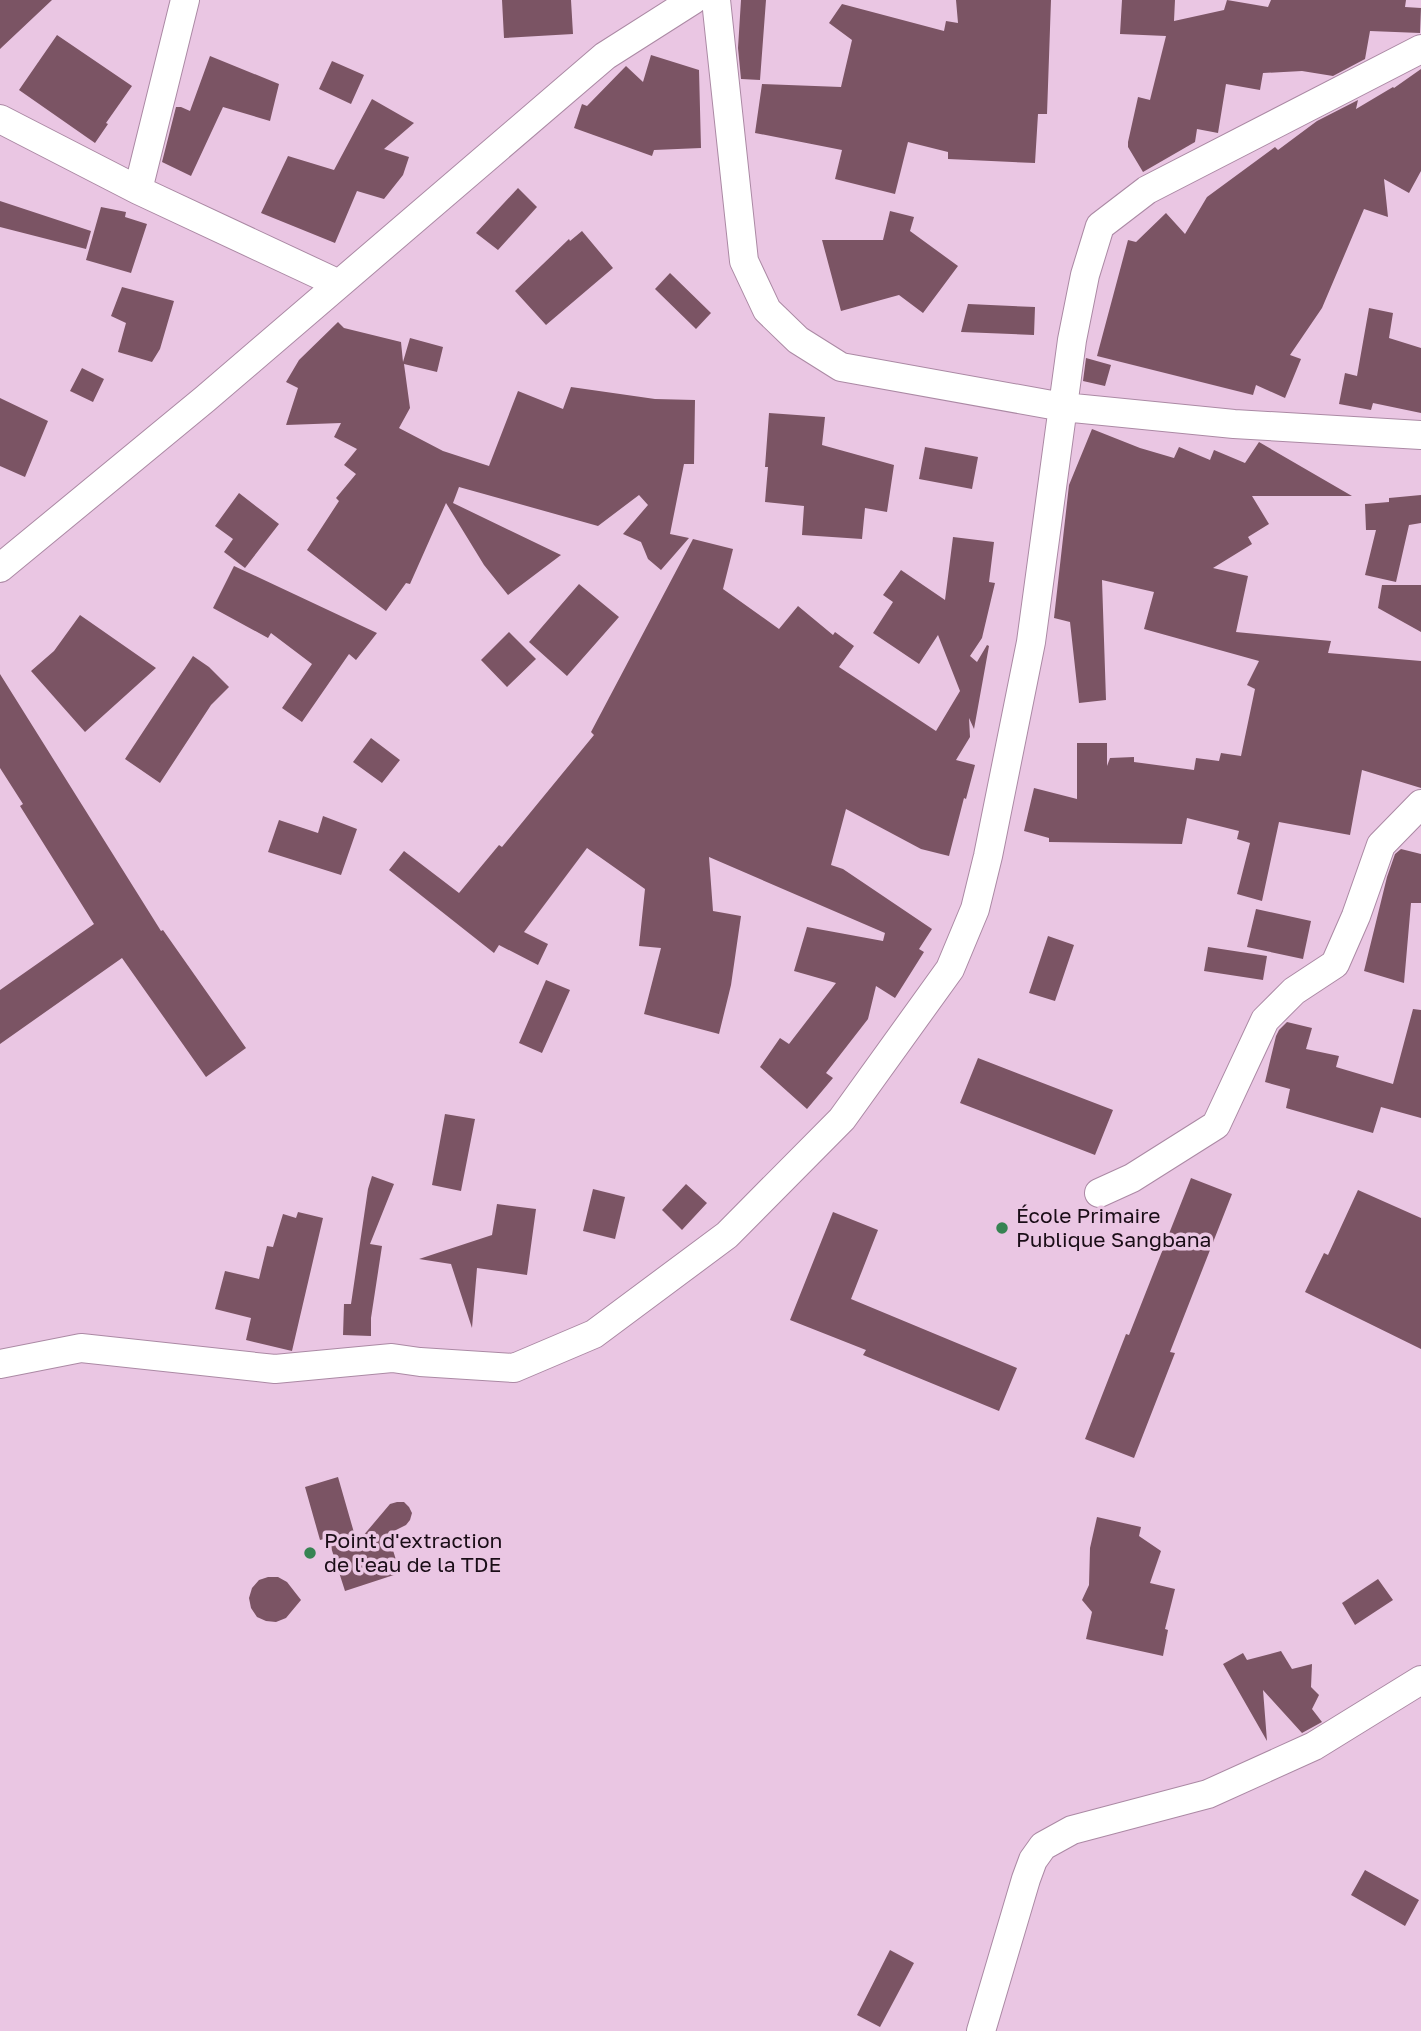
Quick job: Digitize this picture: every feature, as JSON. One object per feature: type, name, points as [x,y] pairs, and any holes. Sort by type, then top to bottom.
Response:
[{"type":"street","points":[[138,190],[185,0]]},
{"type":"street","points":[[0,568],[205,399],[605,56],[693,0]]},
{"type":"street","points":[[716,0],[744,261],[767,310],[798,341],[841,367],[1063,407],[1234,424],[1421,435]]},
{"type":"street","points":[[0,1364],[81,1348],[275,1369],[392,1358],[514,1368],[594,1334],[727,1235],[842,1119],[950,969],[975,909],[991,843],[1031,642],[1072,340],[1085,275],[1100,226],[1147,190],[1421,50]]},
{"type":"street","points":[[0,119],[138,190],[339,284]]},
{"type":"street","points":[[1099,1193],[1132,1178],[1216,1125],[1265,1020],[1294,991],[1335,964],[1356,916],[1381,845],[1421,804]]},
{"type":"street","points":[[981,2031],[1032,1860],[1043,1846],[1072,1830],[1208,1794],[1314,1746],[1421,1680]]},
{"type":"building","points":[[0,0],[52,0],[0,49]]},
{"type":"building","points":[[502,0],[571,0],[573,34],[504,38]]},
{"type":"building","points":[[741,0],[766,0],[760,80],[741,79],[738,48]]},
{"type":"building","points":[[956,0],[1051,0],[1047,114],[1038,114],[1035,163],[948,159],[948,152],[908,142],[895,194],[835,179],[842,150],[755,133],[762,84],[841,87],[852,40],[829,23],[842,4],[944,31],[946,21],[958,23]]},
{"type":"building","points":[[1122,0],[1175,0],[1174,21],[1224,10],[1227,0],[1268,7],[1271,0],[1406,0],[1405,7],[1421,8],[1420,33],[1370,31],[1365,59],[1333,76],[1302,71],[1263,73],[1260,90],[1226,84],[1218,133],[1197,129],[1195,142],[1143,172],[1128,147],[1128,142],[1138,97],[1150,100],[1166,36],[1120,34]]},
{"type":"building","points":[[57,35],[132,86],[95,143],[19,90]]},
{"type":"building","points":[[651,55],[699,70],[701,148],[654,150],[652,156],[574,128],[582,104],[587,106],[626,66],[643,82]]},
{"type":"building","points":[[210,56],[279,84],[270,121],[223,107],[191,176],[162,162],[176,107],[190,111]]},
{"type":"building","points":[[332,61],[364,75],[351,104],[319,89]]},
{"type":"building","points":[[1421,69],[1421,171],[1409,193],[1384,179],[1388,217],[1364,209],[1322,308],[1290,355],[1301,359],[1285,398],[1256,385],[1253,395],[1097,356],[1128,240],[1136,242],[1166,213],[1185,234],[1207,197],[1275,147],[1278,150],[1317,121],[1358,100],[1356,109]]},
{"type":"building","points":[[372,99],[414,123],[384,149],[409,157],[403,175],[384,199],[357,191],[335,243],[261,213],[288,156],[334,170]]},
{"type":"building","points":[[518,188],[537,207],[498,250],[476,233]]},
{"type":"building","points":[[0,201],[91,231],[86,249],[0,227]]},
{"type":"building","points":[[101,207],[126,212],[125,217],[147,224],[131,273],[86,260]]},
{"type":"building","points":[[890,211],[914,217],[910,231],[958,266],[923,313],[899,295],[841,311],[822,240],[883,240]]},
{"type":"building","points":[[582,231],[613,268],[546,325],[515,291],[569,239],[570,241]]},
{"type":"building","points":[[670,273],[711,313],[696,329],[655,289]]},
{"type":"building","points":[[122,287],[174,301],[160,349],[152,362],[118,352],[126,323],[111,316]]},
{"type":"building","points":[[968,304],[1035,307],[1034,335],[961,332]]},
{"type":"building","points":[[1369,308],[1393,313],[1389,338],[1421,348],[1421,413],[1373,403],[1371,410],[1339,404],[1345,373],[1357,376]]},
{"type":"building","points":[[338,322],[344,328],[401,342],[403,362],[410,338],[443,347],[437,372],[404,364],[410,408],[399,428],[443,451],[489,466],[518,391],[563,409],[571,387],[655,399],[695,400],[694,464],[684,464],[670,534],[689,538],[661,570],[648,559],[641,542],[623,534],[648,505],[639,495],[598,526],[459,487],[453,503],[561,555],[508,595],[484,565],[446,503],[410,584],[406,583],[386,611],[307,550],[339,501],[336,498],[356,474],[344,465],[357,449],[334,437],[341,423],[286,425],[298,388],[286,382],[299,360]]},
{"type":"building","points":[[1086,358],[1111,365],[1105,386],[1083,381]]},
{"type":"building","points":[[82,368],[104,379],[93,402],[70,391]]},
{"type":"building","points":[[0,398],[48,421],[25,477],[0,466]]},
{"type":"building","points":[[769,413],[825,417],[822,445],[894,465],[887,512],[865,508],[862,539],[802,535],[804,506],[765,502]]},
{"type":"building","points":[[1092,429],[1174,458],[1179,447],[1210,460],[1214,450],[1245,463],[1259,442],[1352,496],[1252,496],[1269,524],[1248,537],[1252,544],[1213,568],[1248,576],[1236,632],[1331,641],[1328,653],[1421,661],[1421,788],[1362,770],[1350,835],[1279,822],[1262,901],[1237,894],[1250,843],[1237,839],[1239,831],[1187,818],[1182,844],[1049,842],[1049,838],[1024,831],[1034,788],[1077,799],[1077,743],[1107,743],[1107,766],[1110,758],[1134,757],[1134,762],[1194,770],[1196,758],[1219,761],[1221,753],[1241,756],[1255,689],[1247,685],[1259,661],[1144,629],[1154,592],[1102,580],[1106,700],[1079,703],[1070,622],[1054,618],[1069,485]]},
{"type":"building","points":[[925,447],[978,457],[972,489],[919,479]]},
{"type":"building","points":[[239,493],[279,524],[245,568],[224,552],[233,539],[215,526]]},
{"type":"building","points":[[1421,495],[1421,523],[1409,525],[1396,582],[1365,575],[1376,530],[1366,530],[1365,504],[1389,502],[1389,498]]},
{"type":"building","points":[[953,537],[994,542],[989,582],[995,583],[982,638],[970,656],[977,662],[987,645],[989,646],[974,729],[969,718],[970,737],[956,760],[975,765],[949,856],[921,849],[846,809],[831,865],[843,869],[932,929],[919,949],[924,952],[895,998],[876,986],[868,1019],[826,1073],[833,1078],[807,1109],[760,1067],[780,1038],[789,1044],[836,983],[794,971],[807,927],[883,941],[885,933],[709,857],[713,911],[741,916],[731,985],[719,1034],[644,1014],[661,948],[639,946],[645,889],[587,848],[524,932],[548,944],[538,965],[499,945],[494,953],[389,870],[404,851],[459,893],[499,845],[502,847],[594,735],[591,732],[693,539],[733,549],[723,589],[779,629],[798,606],[833,635],[835,632],[854,646],[839,667],[936,731],[960,691],[938,635],[919,664],[873,633],[893,602],[883,595],[901,570],[945,600]]},
{"type":"building","points":[[234,566],[377,633],[356,660],[349,654],[302,722],[282,708],[312,664],[271,633],[268,638],[213,608]]},
{"type":"building","points":[[579,584],[619,617],[567,676],[529,642]]},
{"type":"building","points":[[1382,585],[1421,585],[1421,632],[1378,608]]},
{"type":"building","points":[[80,615],[156,668],[85,732],[31,671],[54,651]]},
{"type":"building","points":[[509,632],[536,659],[507,687],[481,660]]},
{"type":"building","points":[[193,656],[209,667],[229,687],[211,705],[160,783],[125,759]]},
{"type":"building","points":[[0,674],[161,931],[163,930],[246,1048],[206,1077],[122,958],[0,1044],[0,990],[94,924],[20,806],[23,804],[0,768]]},
{"type":"building","points":[[371,738],[400,760],[382,783],[353,762]]},
{"type":"building","points":[[323,816],[357,829],[341,875],[268,852],[279,820],[318,833]]},
{"type":"building","points":[[1401,849],[1421,854],[1421,903],[1411,903],[1404,983],[1364,971],[1387,877],[1395,854]]},
{"type":"building","points":[[1256,909],[1311,921],[1303,959],[1247,947]]},
{"type":"building","points":[[1048,936],[1074,945],[1055,1001],[1029,993]]},
{"type":"building","points":[[1208,947],[1267,956],[1263,980],[1204,971]]},
{"type":"building","points":[[546,980],[570,990],[542,1053],[519,1043]]},
{"type":"building","points":[[1413,1009],[1421,1010],[1421,1118],[1381,1107],[1373,1133],[1286,1108],[1290,1089],[1265,1082],[1276,1036],[1287,1022],[1312,1028],[1306,1049],[1339,1056],[1336,1067],[1393,1084]]},
{"type":"building","points":[[978,1058],[1113,1110],[1095,1155],[960,1103]]},
{"type":"building","points":[[445,1114],[475,1119],[461,1191],[432,1185]]},
{"type":"building","points":[[372,1176],[394,1184],[370,1244],[382,1246],[371,1318],[371,1336],[343,1335],[344,1304],[351,1304]]},
{"type":"building","points":[[1191,1178],[1232,1194],[1170,1352],[1175,1353],[1134,1458],[1085,1439]]},
{"type":"building","points":[[686,1184],[707,1203],[682,1230],[662,1210]]},
{"type":"building","points":[[593,1189],[625,1197],[615,1239],[583,1231]]},
{"type":"building","points":[[1358,1190],[1421,1218],[1421,1349],[1305,1292],[1324,1253],[1328,1255]]},
{"type":"building","points":[[497,1204],[536,1209],[527,1275],[477,1268],[472,1328],[451,1264],[419,1259],[492,1235]]},
{"type":"building","points":[[298,1212],[323,1218],[292,1351],[246,1340],[251,1318],[215,1309],[225,1271],[259,1279],[267,1246],[273,1247],[283,1214],[296,1218]]},
{"type":"building","points":[[833,1212],[878,1230],[851,1299],[1017,1368],[999,1411],[863,1355],[866,1350],[790,1320]]},
{"type":"building","points":[[338,1477],[357,1543],[390,1504],[404,1502],[409,1507],[412,1513],[410,1520],[388,1534],[400,1573],[345,1591],[328,1538],[320,1540],[305,1487]]},
{"type":"building","points":[[1097,1517],[1141,1527],[1139,1536],[1161,1551],[1150,1583],[1175,1589],[1165,1629],[1168,1630],[1163,1656],[1086,1639],[1092,1612],[1082,1600],[1089,1585],[1090,1548]]},
{"type":"building","points":[[278,1577],[287,1582],[301,1600],[286,1618],[276,1622],[257,1617],[249,1598],[252,1588],[259,1580]]},
{"type":"building","points":[[1378,1579],[1393,1600],[1355,1625],[1342,1603]]},
{"type":"building","points":[[1281,1651],[1292,1669],[1312,1664],[1311,1687],[1319,1695],[1312,1709],[1322,1722],[1302,1733],[1263,1690],[1267,1741],[1223,1664],[1243,1653],[1247,1660]]},
{"type":"building","points":[[1365,1870],[1419,1900],[1405,1926],[1351,1895]]},
{"type":"building","points":[[890,1950],[914,1963],[880,2027],[857,2015]]},
{"type":"place","name":"École Primaire Publique Sangbana","points":[[1002,1228]]},
{"type":"place","name":"Point d'extraction de l'eau de la TDE","points":[[310,1553]]}]
